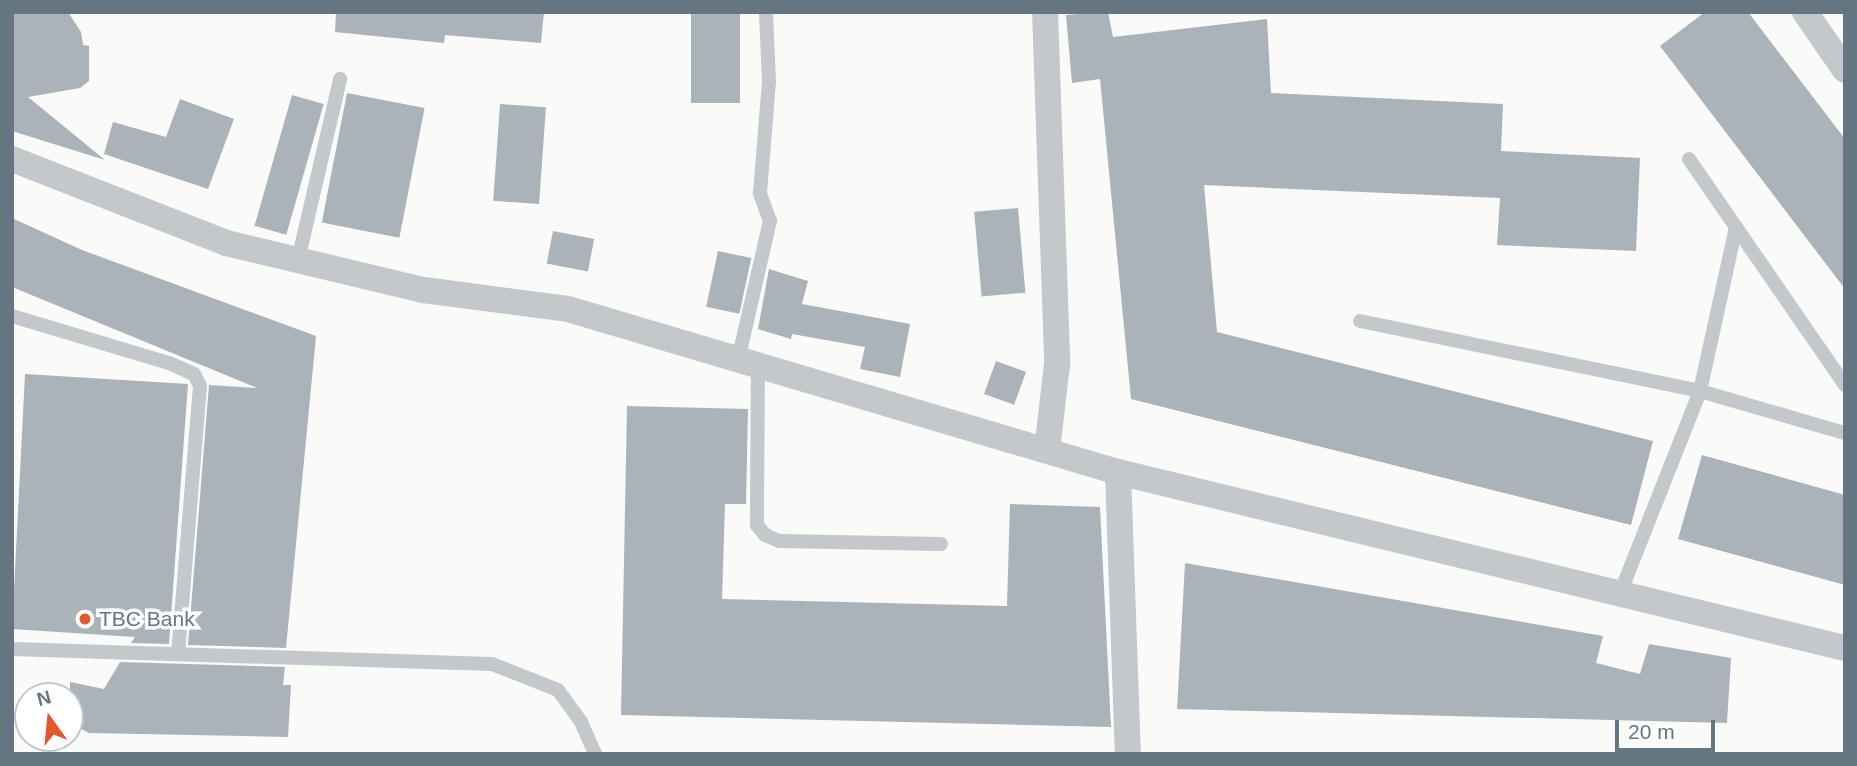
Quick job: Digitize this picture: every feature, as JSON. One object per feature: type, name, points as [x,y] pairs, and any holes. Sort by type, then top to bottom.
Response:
[{"type":"street","points":[[1045,12],[1058,364],[1048,450]]},
{"type":"street","points":[[1805,12],[1845,70]]},
{"type":"street","points":[[12,159],[226,243],[424,290],[568,309],[749,359],[1118,472],[1619,596],[1845,648]]},
{"type":"street","points":[[1118,472],[1128,754]]},
{"type":"lane","points":[[766,12],[769,82],[760,193],[770,221],[749,359],[757,525],[765,535],[779,541],[941,544]]},
{"type":"lane","points":[[298,260],[340,79]]},
{"type":"lane","points":[[1689,159],[1845,385]]},
{"type":"lane","points":[[1619,596],[1700,391],[1736,227]]},
{"type":"lane","points":[[12,316],[169,363],[194,374],[200,386],[178,652]]},
{"type":"lane","points":[[1360,321],[1700,391],[1845,433]]},
{"type":"lane","points":[[12,649],[178,652],[492,664],[558,690],[581,722],[595,754]]},
{"type":"building","points":[[12,12],[68,12],[81,32],[83,45],[89,46],[89,81],[80,88],[28,97],[105,160],[12,131]]},
{"type":"building","points":[[336,12],[544,12],[541,43],[445,35],[444,43],[335,32]]},
{"type":"building","points":[[691,12],[740,12],[740,103],[691,103]]},
{"type":"building","points":[[1108,12],[1113,37],[1267,19],[1271,93],[1503,104],[1501,151],[1640,158],[1636,251],[1497,245],[1500,198],[1204,185],[1217,332],[1653,441],[1631,525],[1131,399],[1100,79],[1072,83],[1066,15]]},
{"type":"building","points":[[1705,12],[1748,12],[1845,139],[1845,289],[1660,46]]},
{"type":"building","points":[[347,93],[425,108],[399,238],[322,223]]},
{"type":"building","points":[[292,95],[324,104],[286,235],[255,226]]},
{"type":"building","points":[[180,99],[234,119],[208,189],[104,154],[113,122],[166,137]]},
{"type":"building","points":[[500,104],[546,107],[539,204],[493,201]]},
{"type":"building","points":[[1018,208],[1025,293],[982,297],[974,212]]},
{"type":"building","points":[[12,218],[82,250],[316,336],[286,648],[188,645],[209,385],[257,388],[12,287]]},
{"type":"building","points":[[553,231],[594,239],[588,271],[547,263]]},
{"type":"building","points":[[718,251],[751,258],[739,314],[706,307]]},
{"type":"building","points":[[769,269],[808,281],[802,304],[910,324],[900,377],[860,369],[865,347],[792,334],[791,339],[758,329]]},
{"type":"building","points":[[996,361],[1026,372],[1014,405],[984,394]]},
{"type":"building","points":[[25,374],[188,384],[169,644],[131,643],[135,637],[12,629]]},
{"type":"building","points":[[627,406],[748,409],[746,504],[725,504],[722,599],[1007,606],[1010,504],[1100,507],[1111,727],[621,715]]},
{"type":"building","points":[[1702,455],[1845,495],[1845,585],[1678,539]]},
{"type":"building","points":[[1185,563],[1603,636],[1596,663],[1640,674],[1649,644],[1731,658],[1727,723],[1177,709]]},
{"type":"building","points":[[120,662],[285,667],[283,685],[291,685],[288,737],[89,733],[84,730],[84,685],[104,689]]},
{"type":"place","name":"TBC Bank","points":[[85,619]]}]
